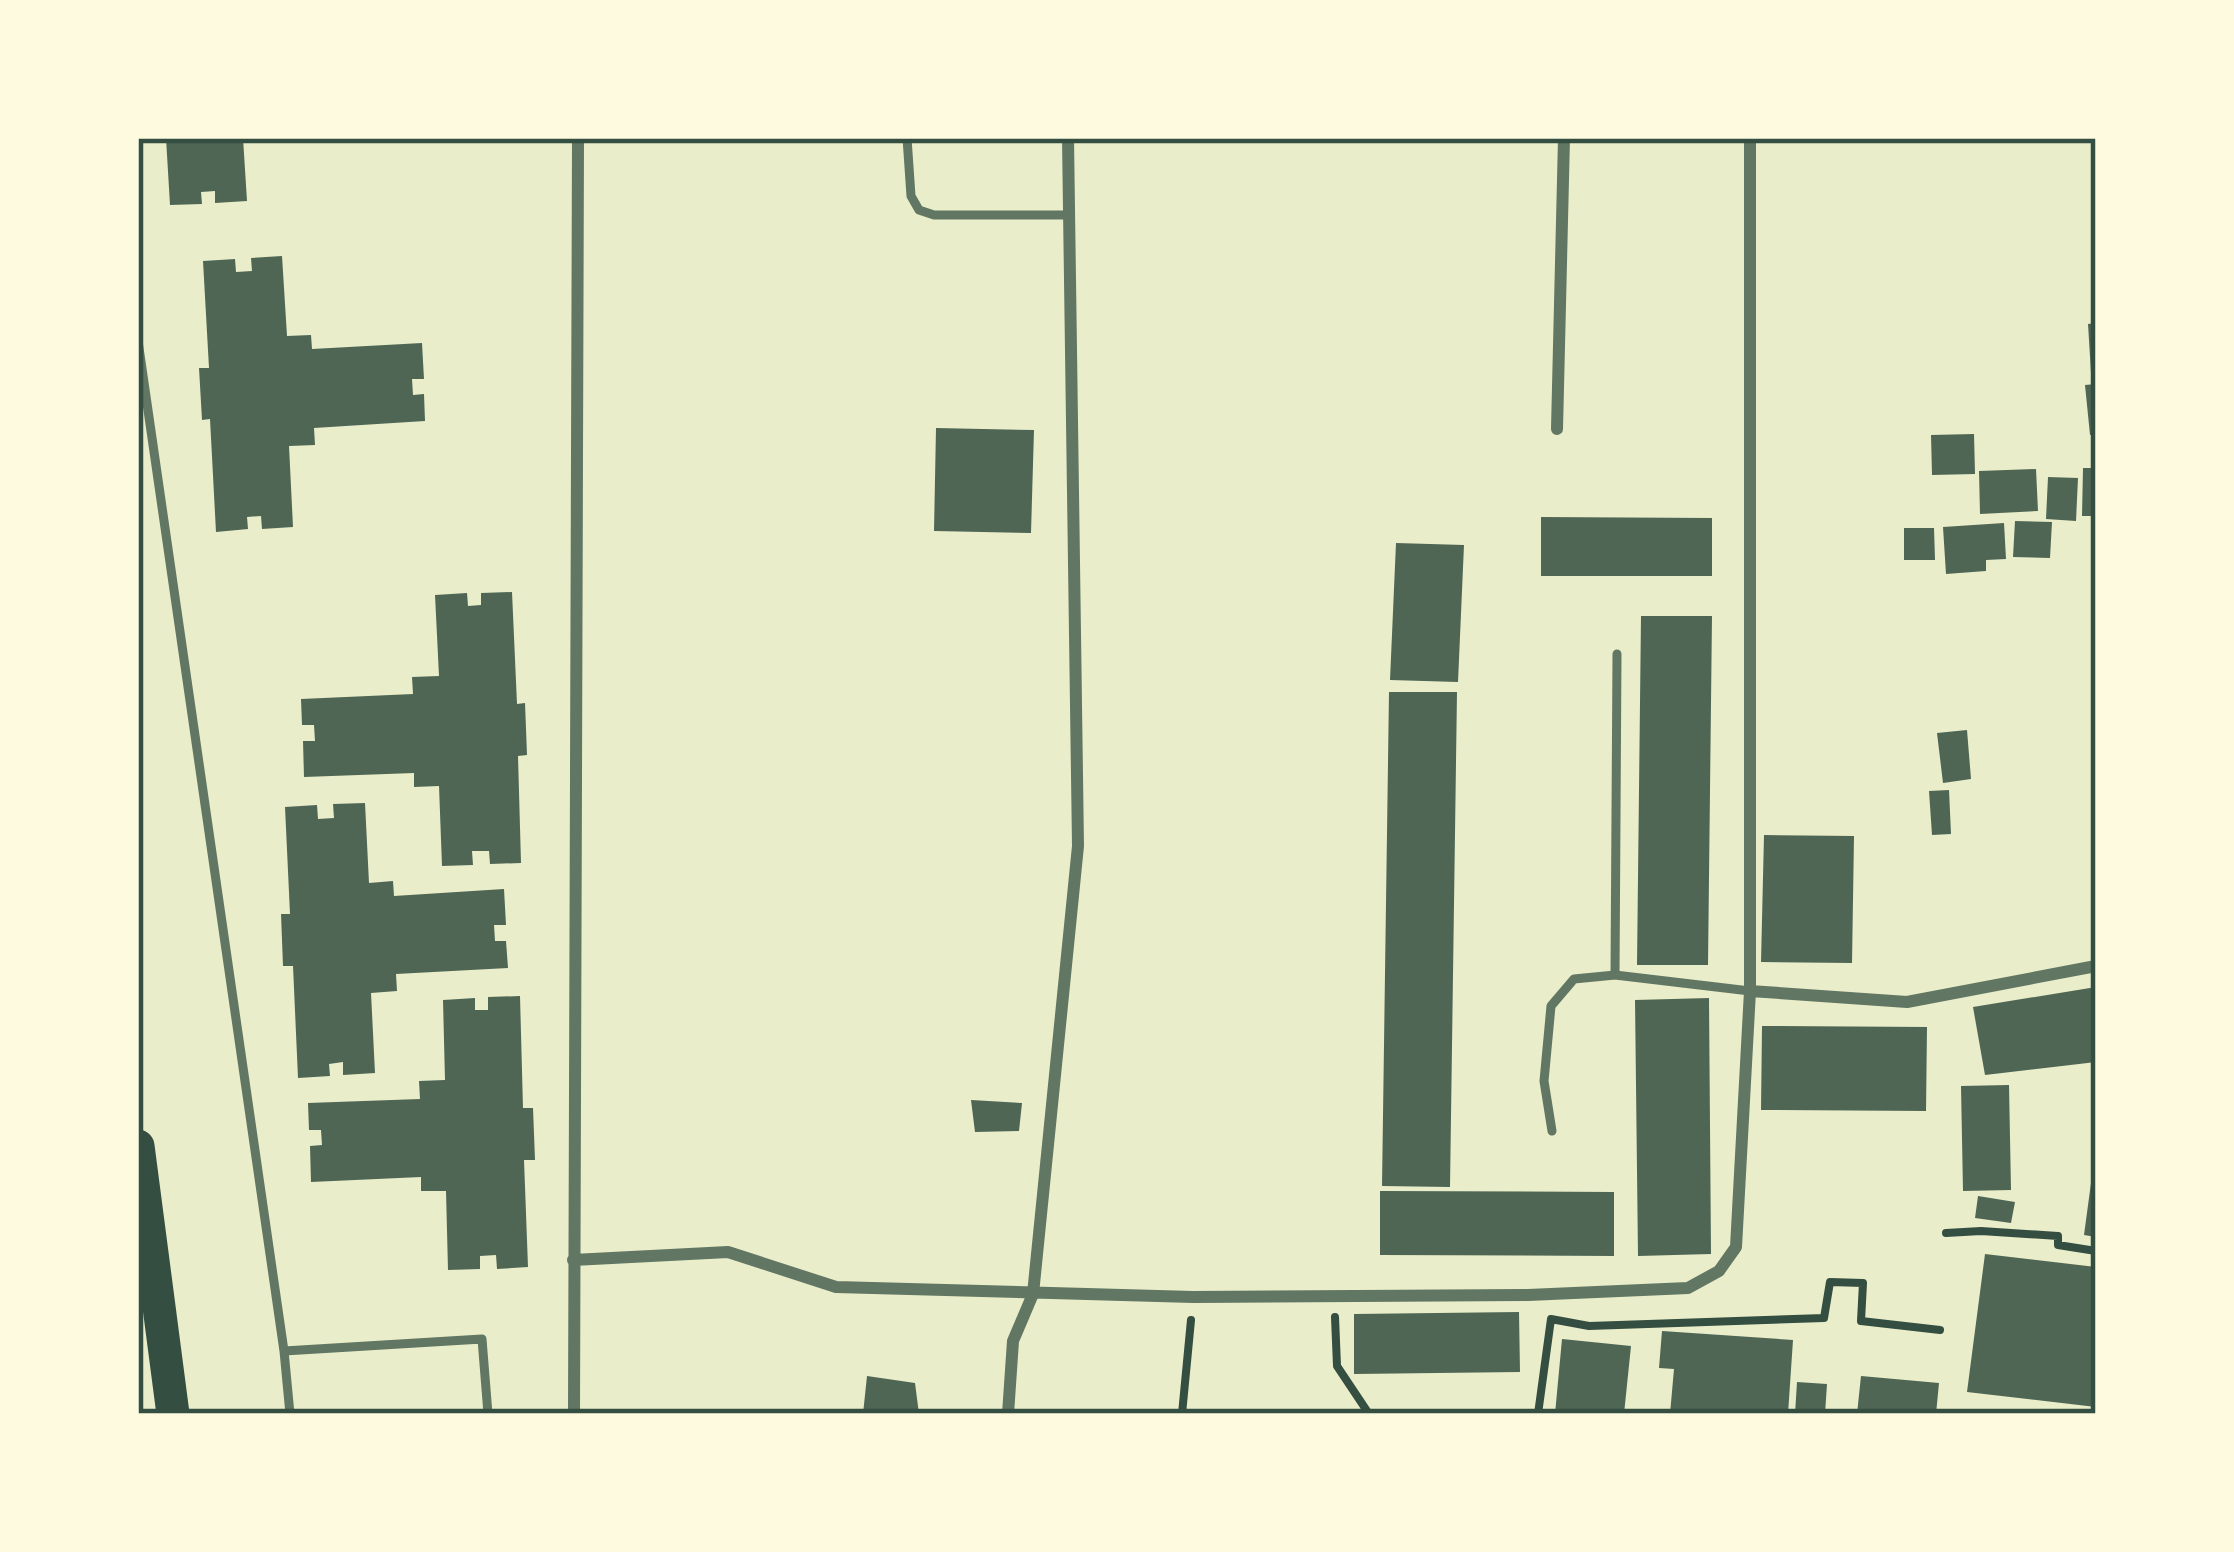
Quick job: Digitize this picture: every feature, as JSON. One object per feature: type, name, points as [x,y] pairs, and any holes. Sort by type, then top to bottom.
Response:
[{"type":"highway","points":[[138,1146],[173,1414]]},
{"type":"street","points":[[574,1414],[578,138]]},
{"type":"street","points":[[1008,1414],[1013,1341],[1033,1294],[1078,846],[1068,138]]},
{"type":"street","points":[[1557,429],[1564,138]]},
{"type":"street","points":[[573,1260],[728,1252],[836,1288],[1193,1297],[1528,1295],[1688,1288],[1719,1271],[1736,1246],[1750,991],[1750,138]]},
{"type":"street","points":[[1750,991],[1907,1002],[2096,966]]},
{"type":"lane","points":[[907,138],[911,196],[919,210],[1067,214]]},
{"type":"lane","points":[[138,341],[290,1414]]},
{"type":"lane","points":[[1615,975],[1617,654]]},
{"type":"lane","points":[[1552,1131],[1544,1081],[1551,1006],[1574,979],[1615,975],[1750,991]]},
{"type":"lane","points":[[284,1351],[482,1340],[488,1414]]},
{"type":"path","points":[[1946,1233],[2058,1236],[2058,1245],[2096,1251]]},
{"type":"path","points":[[1538,1414],[1551,1318],[1589,1326],[1824,1318],[1830,1282],[1863,1283],[1861,1321],[1940,1330]]},
{"type":"path","points":[[1334,1296],[1337,1366],[1369,1414]]},
{"type":"path","points":[[1182,1414],[1193,1297]]},
{"type":"building","points":[[166,138],[243,138],[247,201],[215,203],[215,191],[201,192],[202,204],[170,205]]},
{"type":"building","points":[[282,256],[287,336],[311,335],[312,349],[422,343],[424,379],[412,379],[413,395],[424,394],[425,421],[314,428],[315,445],[289,446],[293,527],[262,529],[261,516],[247,517],[248,529],[216,532],[210,419],[202,420],[199,368],[209,368],[203,261],[235,259],[236,272],[252,271],[251,258]]},
{"type":"building","points":[[2096,323],[2096,373],[2091,373],[2088,324]]},
{"type":"building","points":[[2096,384],[2096,434],[2090,435],[2085,385]]},
{"type":"building","points":[[936,428],[1034,430],[1031,533],[934,531]]},
{"type":"building","points":[[1974,434],[1975,474],[1932,475],[1931,435]]},
{"type":"building","points":[[2083,468],[2096,468],[2096,516],[2082,516]]},
{"type":"building","points":[[2036,469],[2038,511],[1980,514],[1979,471]]},
{"type":"building","points":[[2048,477],[2078,478],[2076,521],[2046,519]]},
{"type":"building","points":[[1541,517],[1712,518],[1712,576],[1541,576]]},
{"type":"building","points":[[2015,521],[2052,522],[2050,558],[2013,557]]},
{"type":"building","points":[[2004,523],[2006,559],[1986,560],[1986,571],[1946,574],[1943,527]]},
{"type":"building","points":[[1904,528],[1934,528],[1935,560],[1904,560]]},
{"type":"building","points":[[1396,543],[1464,545],[1458,682],[1390,680]]},
{"type":"building","points":[[512,592],[517,704],[525,703],[527,755],[518,756],[521,863],[490,864],[489,851],[472,851],[473,865],[442,866],[439,786],[414,787],[414,773],[304,777],[303,741],[315,741],[314,725],[302,725],[301,699],[413,694],[412,677],[439,676],[435,595],[467,593],[468,606],[481,605],[481,593]]},
{"type":"building","points":[[1641,616],[1712,616],[1708,965],[1637,965]]},
{"type":"building","points":[[1389,692],[1457,692],[1450,1187],[1382,1186]]},
{"type":"building","points":[[1967,730],[1971,779],[1943,783],[1937,733]]},
{"type":"building","points":[[1949,790],[1951,834],[1932,835],[1929,791]]},
{"type":"building","points":[[365,803],[369,883],[393,881],[394,896],[504,889],[506,925],[494,925],[495,941],[506,941],[508,968],[396,974],[397,991],[371,993],[375,1073],[343,1075],[343,1062],[329,1064],[330,1076],[298,1078],[293,966],[283,966],[281,914],[290,914],[285,807],[317,805],[318,819],[334,818],[333,804]]},
{"type":"building","points":[[1764,835],[1854,836],[1852,963],[1761,962]]},
{"type":"building","points":[[2096,987],[2096,1062],[1985,1075],[1973,1007]]},
{"type":"building","points":[[520,996],[523,1108],[533,1108],[535,1160],[524,1160],[528,1267],[497,1269],[496,1255],[480,1256],[480,1269],[448,1270],[446,1191],[421,1191],[421,1177],[311,1182],[310,1146],[322,1145],[321,1130],[309,1130],[308,1103],[420,1099],[419,1081],[445,1080],[443,1000],[475,998],[475,1010],[488,1010],[488,997]]},
{"type":"building","points":[[1709,998],[1711,1254],[1638,1256],[1635,1000]]},
{"type":"building","points":[[1762,1026],[1927,1027],[1926,1111],[1761,1110]]},
{"type":"building","points":[[2009,1085],[2011,1190],[1963,1191],[1961,1086]]},
{"type":"building","points":[[971,1100],[1022,1103],[1019,1131],[975,1132]]},
{"type":"building","points":[[2096,1168],[2096,1237],[2084,1235]]},
{"type":"building","points":[[1380,1191],[1614,1192],[1614,1256],[1380,1255]]},
{"type":"building","points":[[1978,1196],[2015,1202],[2011,1223],[1975,1218]]},
{"type":"building","points":[[1985,1254],[2096,1267],[2096,1407],[1967,1392]]},
{"type":"building","points":[[1519,1312],[1520,1372],[1354,1374],[1354,1314]]},
{"type":"building","points":[[1662,1331],[1793,1340],[1788,1414],[1670,1414],[1674,1369],[1659,1368]]},
{"type":"building","points":[[1562,1339],[1631,1346],[1624,1414],[1555,1414]]},
{"type":"building","points":[[867,1376],[915,1383],[919,1414],[863,1414]]},
{"type":"building","points":[[1861,1376],[1939,1383],[1936,1414],[1857,1414]]},
{"type":"building","points":[[1797,1382],[1827,1384],[1825,1414],[1795,1414]]}]
